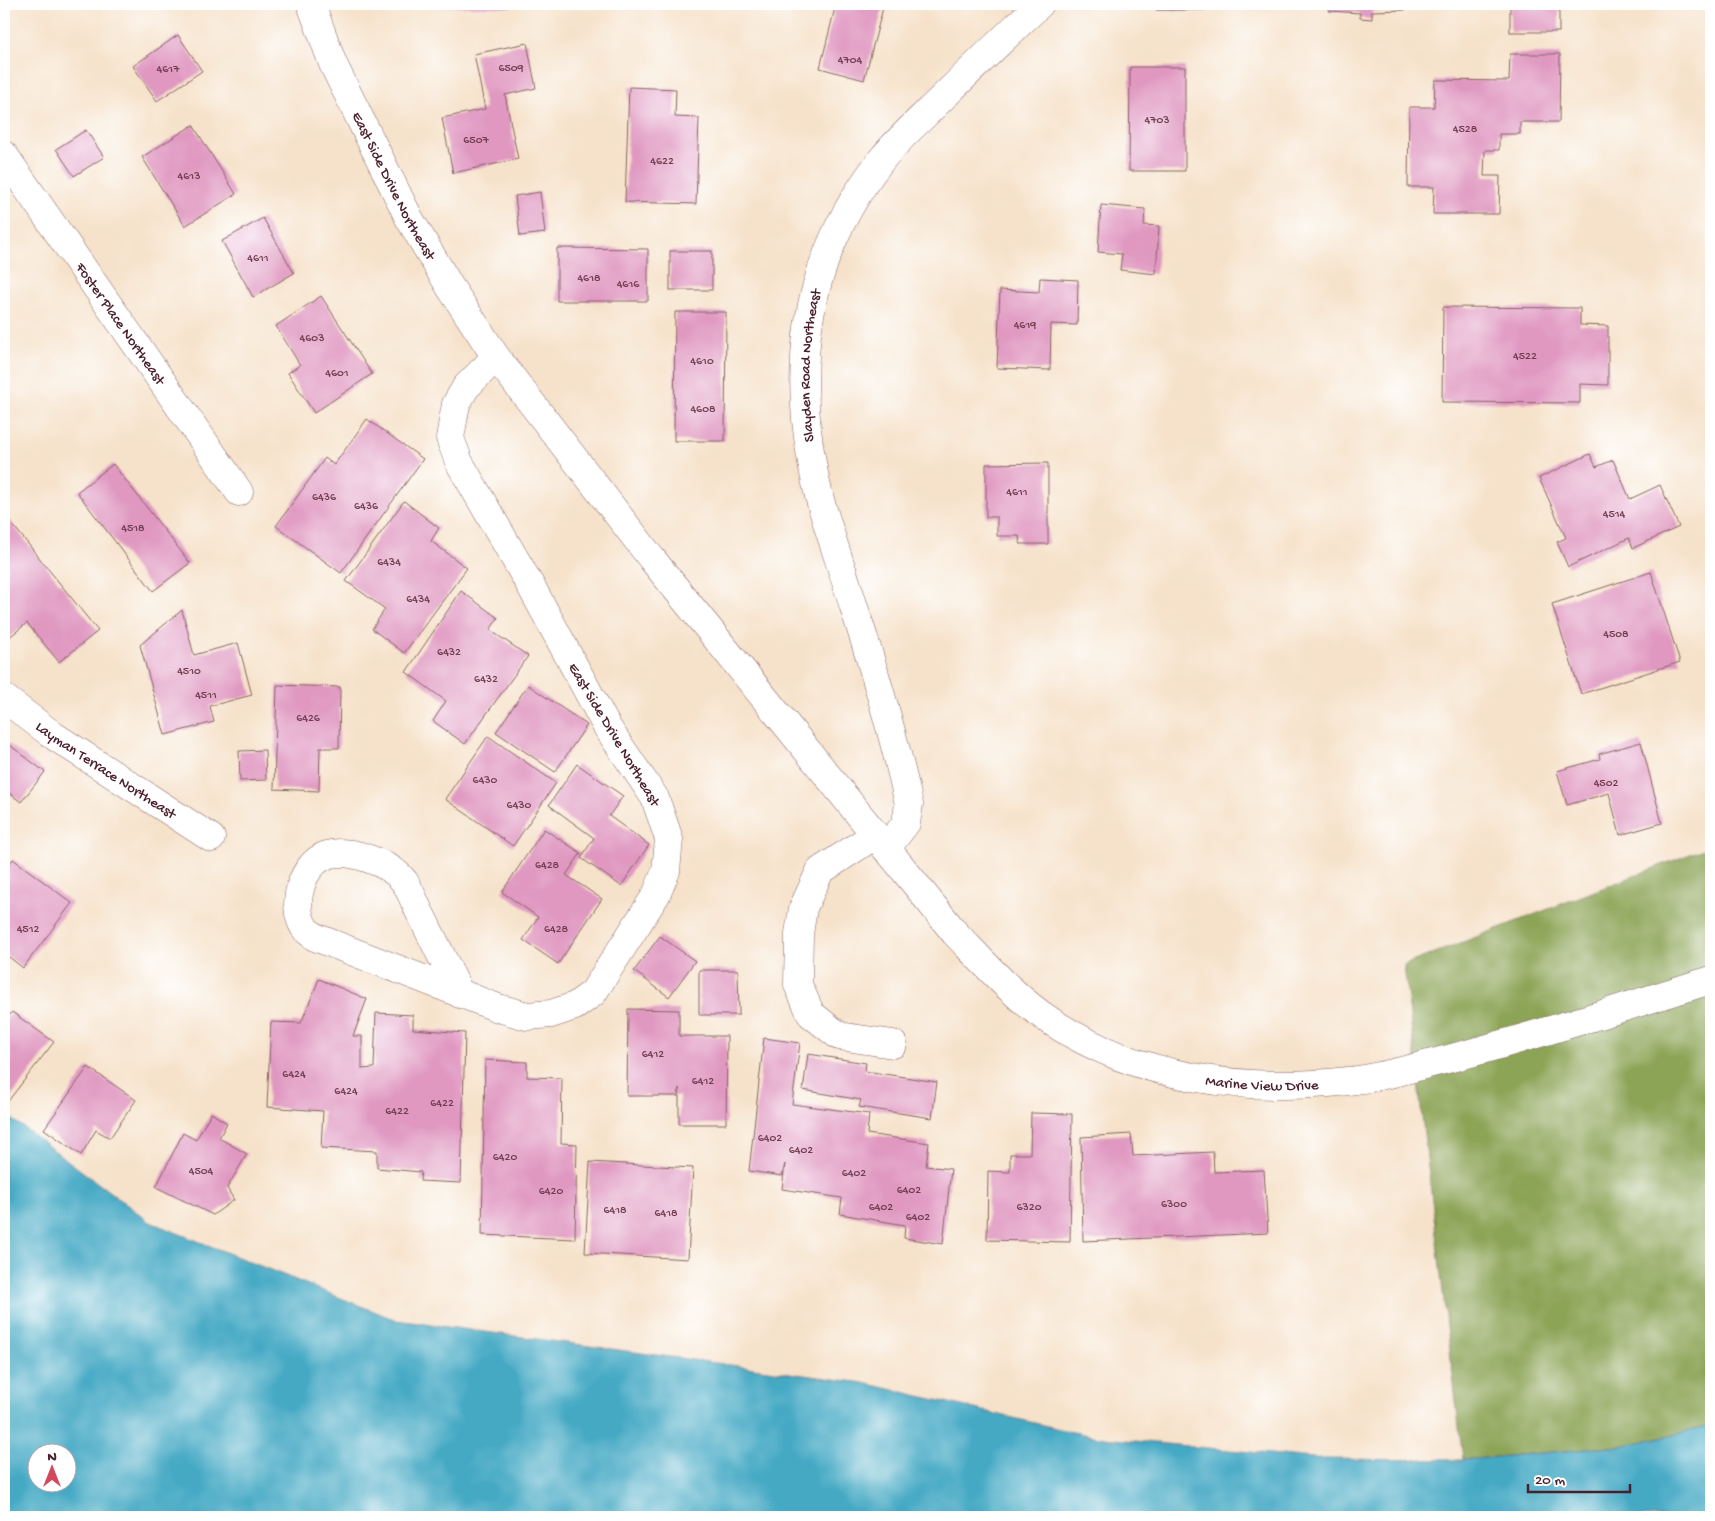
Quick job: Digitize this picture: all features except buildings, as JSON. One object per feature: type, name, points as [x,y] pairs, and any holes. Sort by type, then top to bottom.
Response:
[{"type":"street","name":"East Side Drive Northeast","points":[[311,4],[333,64],[409,218],[450,287],[496,357],[652,559],[880,842]]},
{"type":"street","name":"Slayden Road Northeast","points":[[893,1044],[839,1036],[811,1014],[798,985],[799,934],[803,908],[820,871],[880,842],[906,823],[909,804],[856,613],[820,498],[812,464],[803,396],[803,366],[810,310],[818,278],[840,225],[851,204],[883,159],[905,134],[1040,4]]},
{"type":"street","name":"Foster Place Northeast","points":[[4,155],[239,492]]},
{"type":"street","name":"East Side Drive Northeast","points":[[460,994],[404,881],[388,866],[349,855],[328,855],[316,862],[304,878],[299,890],[299,909],[304,927],[315,937],[460,994],[527,1016],[559,1011],[575,1006],[594,992],[656,895],[666,871],[669,839],[655,798],[607,727],[533,590],[459,462],[450,438],[456,404],[466,387],[496,357]]},
{"type":"street","name":"Layman Terrace Northeast","points":[[4,698],[54,736],[211,838]]},
{"type":"street","name":"Marine View Drive","points":[[880,842],[956,933],[1000,980],[1052,1022],[1094,1045],[1147,1067],[1212,1080],[1254,1086],[1348,1081],[1490,1048],[1711,980]]},
{"type":"green space","points":[[1711,846],[1711,1426],[1621,1446],[1463,1460],[1404,965]]},
{"type":"water","points":[[4,1113],[150,1222],[396,1320],[864,1383],[1104,1438],[1322,1459],[1463,1460],[1621,1446],[1711,1426],[1711,1517],[4,1517]]}]
